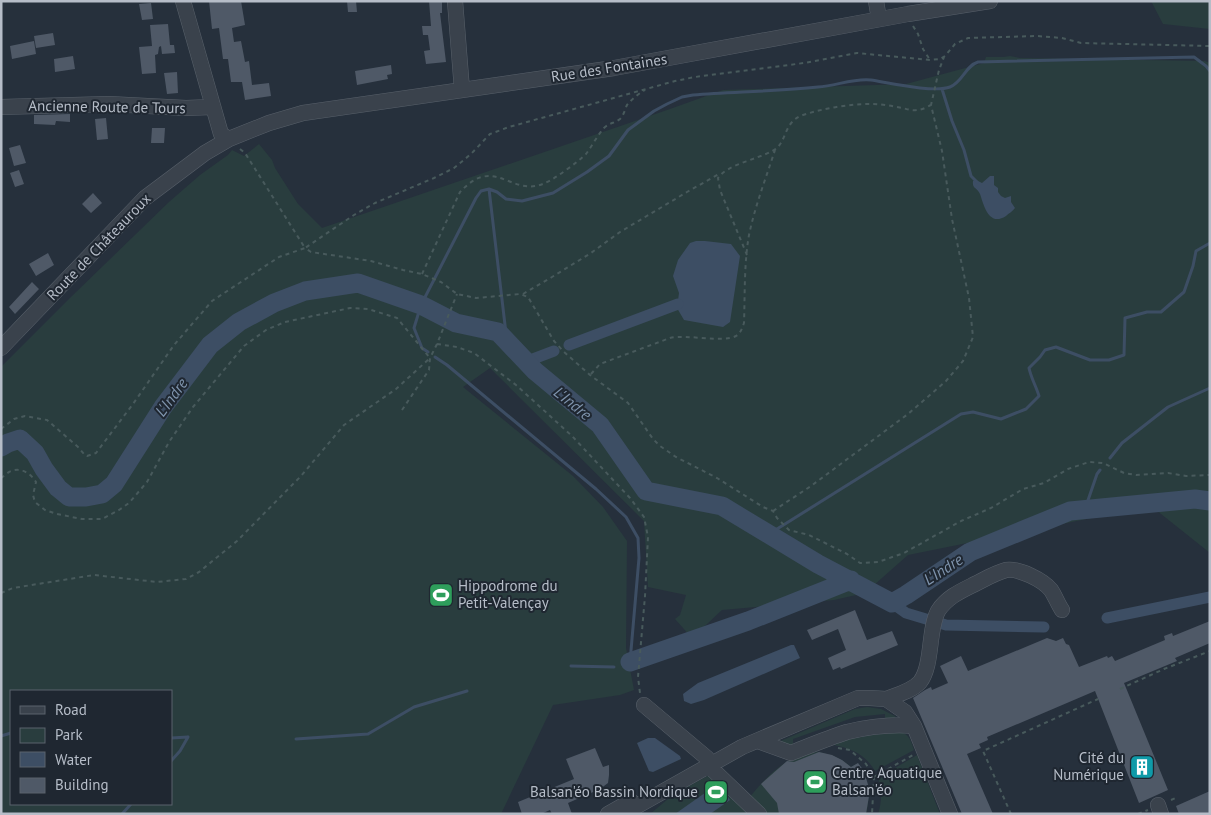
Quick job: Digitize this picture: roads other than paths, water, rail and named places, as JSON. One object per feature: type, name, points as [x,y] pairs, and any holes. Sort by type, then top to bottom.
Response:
[{"type":"street","points":[[183,1],[212,107],[221,134],[229,139]]},
{"type":"street","points":[[455,1],[462,90]]},
{"type":"street","points":[[876,1],[879,19]]},
{"type":"street","name":"Rue des Fontaines","points":[[229,139],[269,123],[302,113],[614,68],[879,19],[901,8],[990,1]]},
{"type":"street","name":"Ancienne Route de Tours","points":[[1,107],[123,104],[186,108],[212,107]]},
{"type":"street","name":"Route de Châteauroux","points":[[1,348],[145,198],[205,153],[229,139]]},
{"type":"street","points":[[623,814],[705,767],[758,740],[858,698],[886,699],[914,687],[925,672],[936,620],[946,602],[955,593],[999,572],[1009,570],[1019,572],[1039,580],[1050,589],[1062,610]]},
{"type":"street","points":[[886,699],[905,712],[914,726],[950,814]]},
{"type":"street","points":[[644,705],[708,758],[705,767]]},
{"type":"street","points":[[758,740],[791,753],[847,732],[873,728],[914,726]]},
{"type":"street","points":[[608,814],[689,768],[705,767],[760,814]]},
{"type":"water","points":[[990,176],[994,176],[994,185],[998,188],[1001,196],[1005,198],[1011,196],[1011,202],[1015,208],[1000,219],[995,219],[988,214],[979,192],[973,185],[973,181],[976,180],[982,183]]},
{"type":"water","points":[[696,241],[731,244],[740,256],[730,322],[723,327],[684,320],[677,308],[679,293],[673,276],[678,260],[690,243]]},
{"type":"water","points":[[794,645],[800,658],[704,700],[691,704],[684,701],[683,694],[698,683]]},
{"type":"water","points":[[648,738],[655,738],[680,756],[681,759],[653,772],[649,771],[637,743]]},
{"type":"water","name":"Balsan'éo Bassin Nordique","points":[[719,783],[730,800],[710,814],[675,814]]},
{"type":"waterway","points":[[428,352],[422,348],[414,328],[421,305],[481,191],[489,189],[506,199],[522,201],[553,193],[609,156],[628,130],[654,111],[682,97],[787,90],[864,80],[943,89],[958,82],[970,67],[978,62],[1194,57],[1210,71]]},
{"type":"waterway","points":[[942,89],[964,150],[971,176],[977,182]]},
{"type":"waterway","points":[[489,189],[507,342]]},
{"type":"waterway","points":[[769,534],[961,414],[973,412],[1001,419],[1026,409],[1039,396],[1029,368],[1045,350],[1056,347],[1090,360],[1109,360],[1124,355],[1125,318],[1147,312],[1161,312],[1184,292],[1196,251],[1210,243]]},
{"type":"waterway","name":"L'Indre","points":[[1,447],[20,439],[35,453],[58,488],[69,497],[86,497],[102,494],[114,484],[163,407],[210,345],[239,322],[274,303],[305,291],[358,283],[421,305],[456,323],[498,332],[535,371],[600,425],[646,491],[722,506],[818,564],[892,603],[970,552],[1070,511],[1195,499],[1210,501]]},
{"type":"waterway","points":[[569,345],[678,304]]},
{"type":"waterway","points":[[525,362],[554,351]]},
{"type":"waterway","points":[[435,357],[596,489],[626,517],[638,538],[639,558],[630,662]]},
{"type":"waterway","points":[[1110,458],[1122,443],[1168,407],[1210,388]]},
{"type":"waterway","points":[[1085,509],[1100,470]]},
{"type":"waterway","points":[[630,662],[748,621],[851,580]]},
{"type":"waterway","points":[[1107,618],[1210,597]]},
{"type":"waterway","points":[[892,603],[906,613],[946,625],[1044,627]]},
{"type":"waterway","points":[[571,666],[614,667]]},
{"type":"waterway","points":[[296,739],[368,734],[414,707],[467,691]]},
{"type":"waterway","points":[[1,736],[10,733]]},
{"type":"waterway","points":[[172,738],[188,737]]},
{"type":"waterway","points":[[172,760],[188,737]]},
{"type":"waterway","points":[[122,814],[130,805]]},
{"type":"place","name":"Hippodrome du Petit-Valençay","points":[[441,595]]},
{"type":"place","name":"Cité du Numérique","points":[[1142,767]]},
{"type":"place","name":"Centre Aquatique Balsan'éo","points":[[815,782]]},
{"type":"place","name":"Balsan'éo Bassin Nordique","points":[[716,792]]}]
